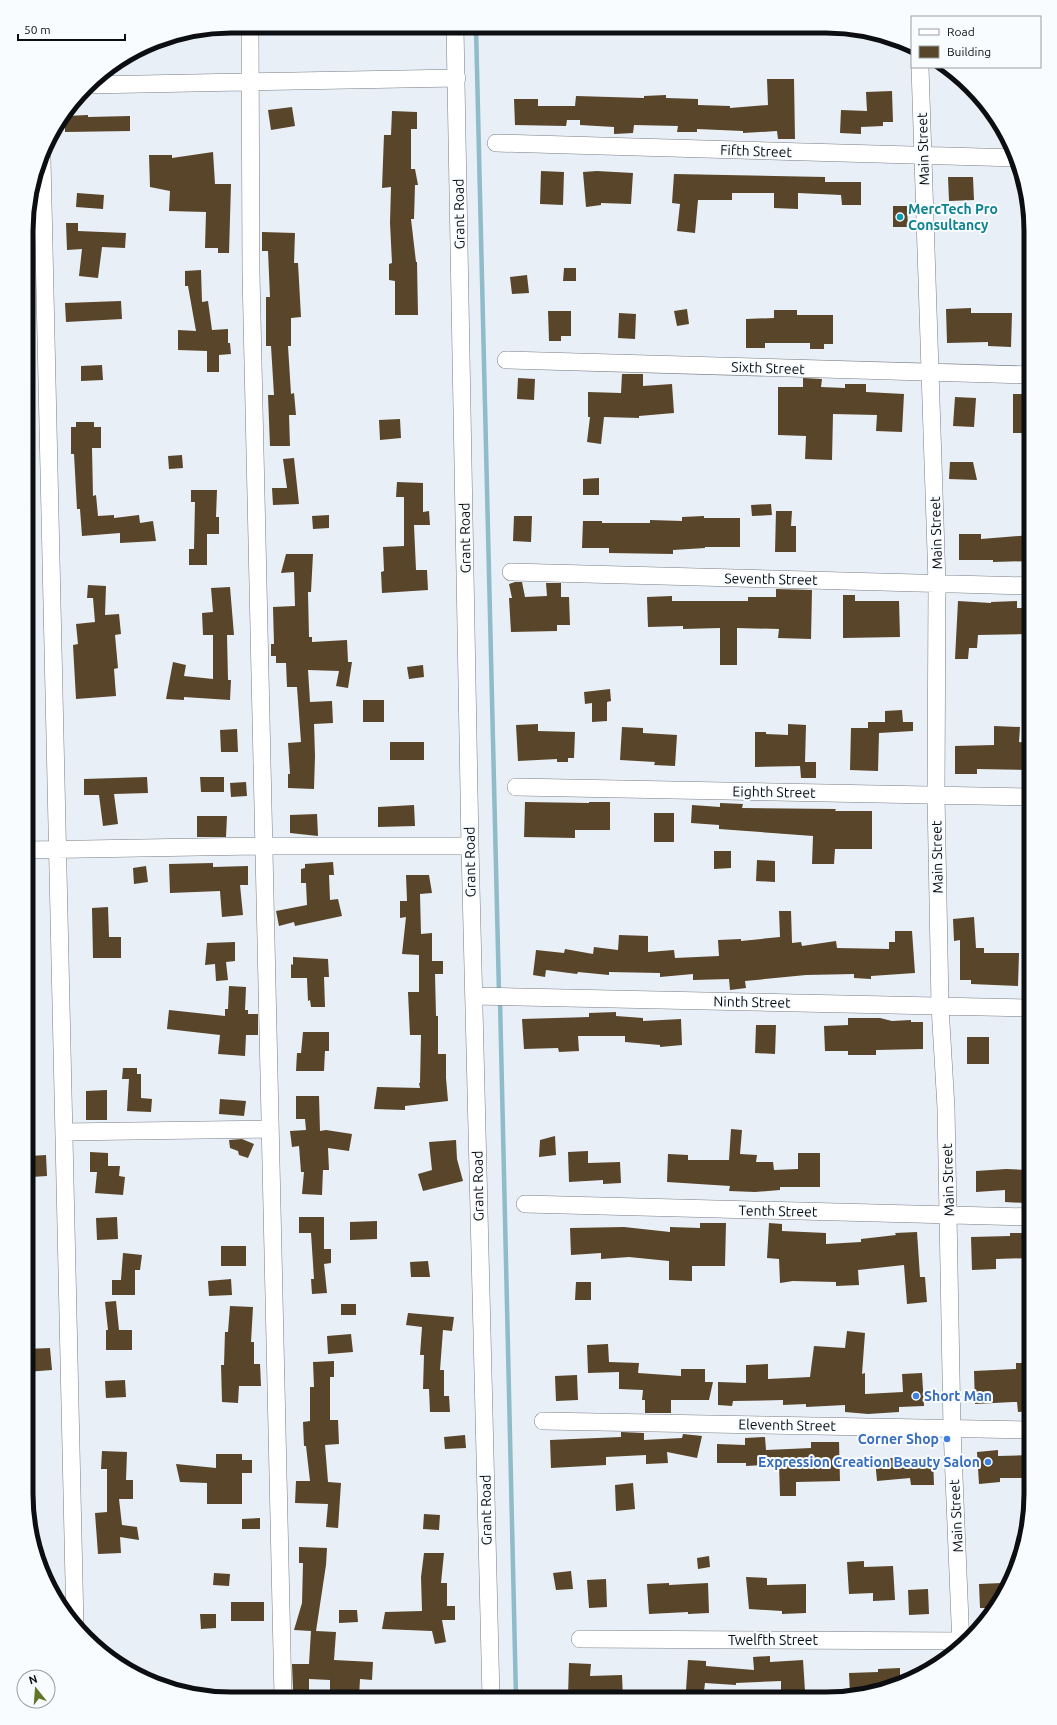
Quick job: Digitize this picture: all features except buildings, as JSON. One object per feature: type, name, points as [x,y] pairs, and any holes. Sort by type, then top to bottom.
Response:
[{"type":"street","points":[[250,33],[251,273],[283,1692]]},
{"type":"street","name":"Grant Road","points":[[455,33],[470,846],[491,1692]]},
{"type":"street","name":"Main Street","points":[[920,68],[937,583],[936,795],[940,1006],[946,1108],[952,1428],[963,1637]]},
{"type":"street","points":[[98,85],[457,78]]},
{"type":"street","name":"Fifth Street","points":[[496,143],[1010,158]]},
{"type":"street","points":[[42,173],[75,1615]]},
{"type":"street","name":"Sixth Street","points":[[506,360],[1024,375]]},
{"type":"street","name":"Seventh Street","points":[[511,572],[1024,586]]},
{"type":"street","name":"Eighth Street","points":[[516,787],[1024,797]]},
{"type":"street","points":[[33,850],[263,846],[470,846]]},
{"type":"street","name":"Ninth Street","points":[[474,996],[1024,1008]]},
{"type":"street","points":[[64,1132],[270,1129]]},
{"type":"street","name":"Tenth Street","points":[[524,1204],[1024,1217]]},
{"type":"street","name":"Eleventh Street","points":[[543,1421],[1024,1430]]},
{"type":"street","name":"Twelfth Street","points":[[580,1639],[956,1643]]},
{"type":"waterway","points":[[476,33],[499,993]]},
{"type":"waterway","points":[[500,1000],[516,1692]]},
{"type":"place","name":"MercTech Pro Consultancy","points":[[900,217]]},
{"type":"place","name":"Short Man","points":[[916,1396]]},
{"type":"place","name":"Corner Shop","points":[[947,1439]]},
{"type":"place","name":"Expression Creation Beauty Salon","points":[[988,1462]]}]
